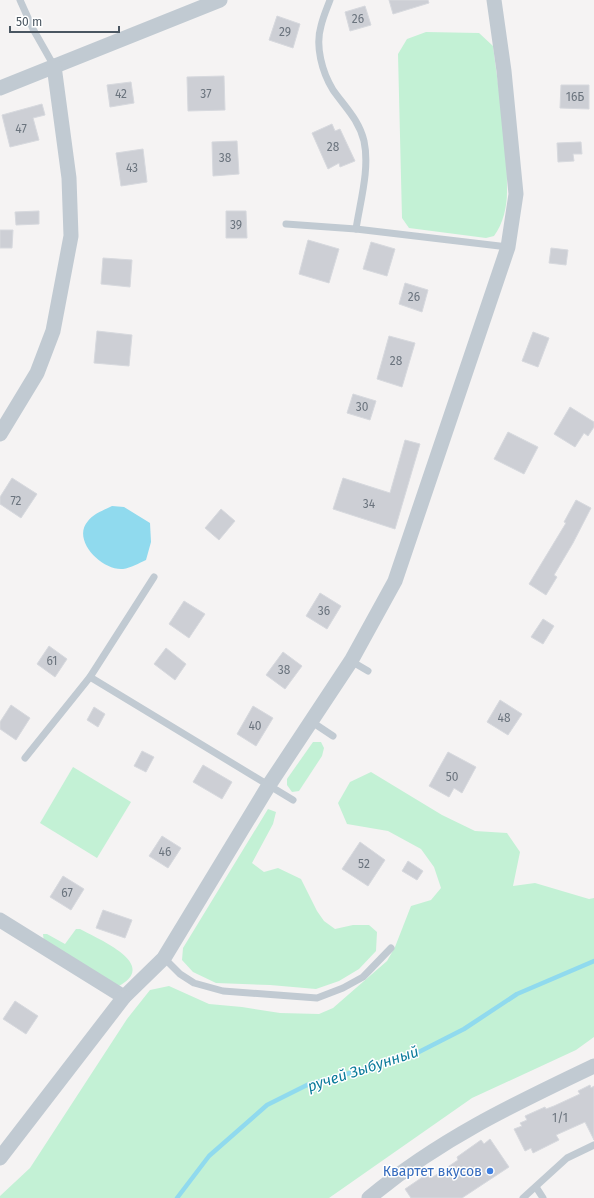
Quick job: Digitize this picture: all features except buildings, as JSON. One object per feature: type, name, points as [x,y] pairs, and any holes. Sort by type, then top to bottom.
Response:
[{"type":"street","points":[[0,88],[220,0]]},
{"type":"street","points":[[0,1158],[124,997],[164,958],[269,786],[351,661],[395,581],[508,247],[516,194],[506,86],[494,0]]},
{"type":"street","points":[[0,434],[37,373],[54,331],[71,236],[69,178],[54,66]]},
{"type":"street","points":[[0,920],[124,997]]},
{"type":"street","points":[[372,1197],[438,1147],[484,1119],[594,1066]]},
{"type":"lane","points":[[20,0],[33,29],[54,66]]},
{"type":"lane","points":[[330,0],[320,26],[319,49],[326,76],[332,88],[351,111],[359,127],[364,143],[366,159],[356,229]]},
{"type":"lane","points":[[286,224],[356,229],[508,247]]},
{"type":"lane","points":[[25,758],[90,677],[154,578]]},
{"type":"lane","points":[[351,661],[368,671]]},
{"type":"lane","points":[[90,677],[293,800]]},
{"type":"lane","points":[[312,722],[333,736]]},
{"type":"lane","points":[[164,958],[180,974],[194,983],[223,991],[317,998],[343,988],[363,977],[391,948]]},
{"type":"lane","points":[[523,1198],[567,1158],[594,1145]]},
{"type":"lane","points":[[536,1187],[543,1198]]},
{"type":"green space","points":[[426,32],[479,33],[493,46],[503,119],[507,174],[507,198],[505,209],[500,226],[494,236],[486,238],[409,228],[402,218],[398,54],[407,39]]},
{"type":"green space","points":[[313,742],[321,742],[324,748],[322,756],[299,791],[292,792],[287,785],[287,779]]},
{"type":"green space","points":[[73,767],[131,802],[97,858],[40,823]]},
{"type":"green space","points":[[371,772],[442,815],[475,831],[507,833],[520,852],[513,886],[535,883],[589,899],[594,898],[594,1037],[576,1050],[472,1098],[329,1198],[0,1198],[0,1196],[30,1168],[127,1019],[150,990],[169,986],[209,1004],[280,1013],[319,1014],[333,1008],[387,961],[395,947],[411,906],[431,900],[441,888],[434,867],[421,849],[388,831],[347,824],[338,803],[350,782]]},
{"type":"green space","points":[[268,809],[276,812],[273,824],[252,863],[264,872],[278,868],[301,879],[317,911],[324,921],[335,929],[353,925],[369,925],[377,932],[376,951],[359,969],[339,981],[316,989],[270,985],[216,983],[193,972],[182,960],[183,948]]},
{"type":"green space","points":[[76,929],[80,929],[100,939],[122,954],[130,962],[133,970],[129,979],[117,987],[44,942],[43,934],[47,934],[65,944]]},
{"type":"water","points":[[112,506],[124,507],[150,523],[151,542],[146,560],[132,567],[123,569],[106,565],[91,553],[83,537],[84,529],[88,521],[99,512]]},
{"type":"waterway","name":"ручей Зыбунный","points":[[177,1198],[209,1156],[267,1105],[307,1085],[411,1056],[464,1029],[517,994],[594,961]]},
{"type":"place","name":"Квартет вкусов","points":[[490,1171]]}]
